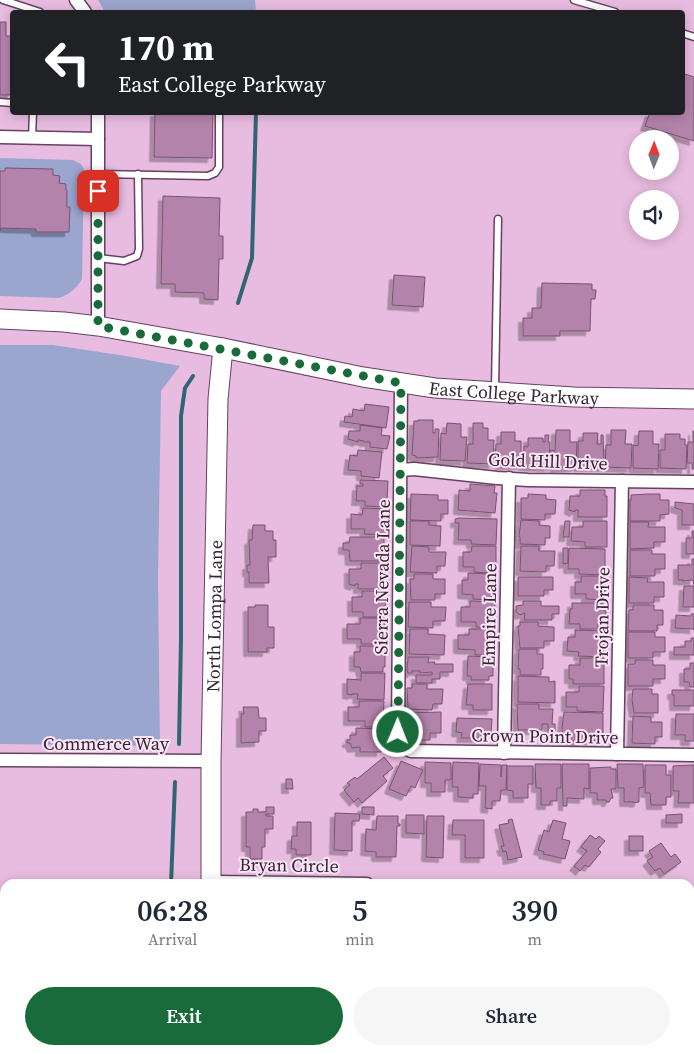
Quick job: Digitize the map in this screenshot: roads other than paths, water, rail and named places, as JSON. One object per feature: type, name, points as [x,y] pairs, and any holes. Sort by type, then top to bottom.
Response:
[{"type":"main road","name":"East College Parkway","points":[[0,319],[64,322],[98,326],[223,348],[363,377],[435,388],[574,398],[694,399]]},
{"type":"main road","name":"North Lompa Lane","points":[[211,879],[211,762],[218,399],[223,348]]},
{"type":"street","points":[[98,115],[98,326]]},
{"type":"street","points":[[0,137],[98,139]]},
{"type":"street","name":"Sierra Nevada Lane","points":[[399,742],[401,383]]},
{"type":"street","name":"Gold Hill Drive","points":[[401,470],[414,469],[509,478],[694,482]]},
{"type":"street","name":"Empire Lane","points":[[504,753],[509,478]]},
{"type":"street","name":"Trojan Drive","points":[[617,754],[622,481]]},
{"type":"street","name":"Crown Point Drive","points":[[399,742],[405,749],[411,751],[694,755]]},
{"type":"street","name":"Commerce Way","points":[[0,760],[211,762]]},
{"type":"lane","points":[[3,0],[34,10]]},
{"type":"lane","points":[[574,0],[608,10]]},
{"type":"lane","points":[[32,138],[33,115]]},
{"type":"lane","points":[[98,174],[208,176],[215,173],[219,167],[219,115]]},
{"type":"lane","points":[[98,258],[124,261],[137,256],[139,249],[138,174]]},
{"type":"lane","points":[[495,393],[498,219]]},
{"type":"waterway","points":[[238,303],[252,258],[256,115]]},
{"type":"waterway","points":[[179,744],[181,416],[185,388],[193,376]]},
{"type":"waterway","points":[[171,879],[175,782]]}]
